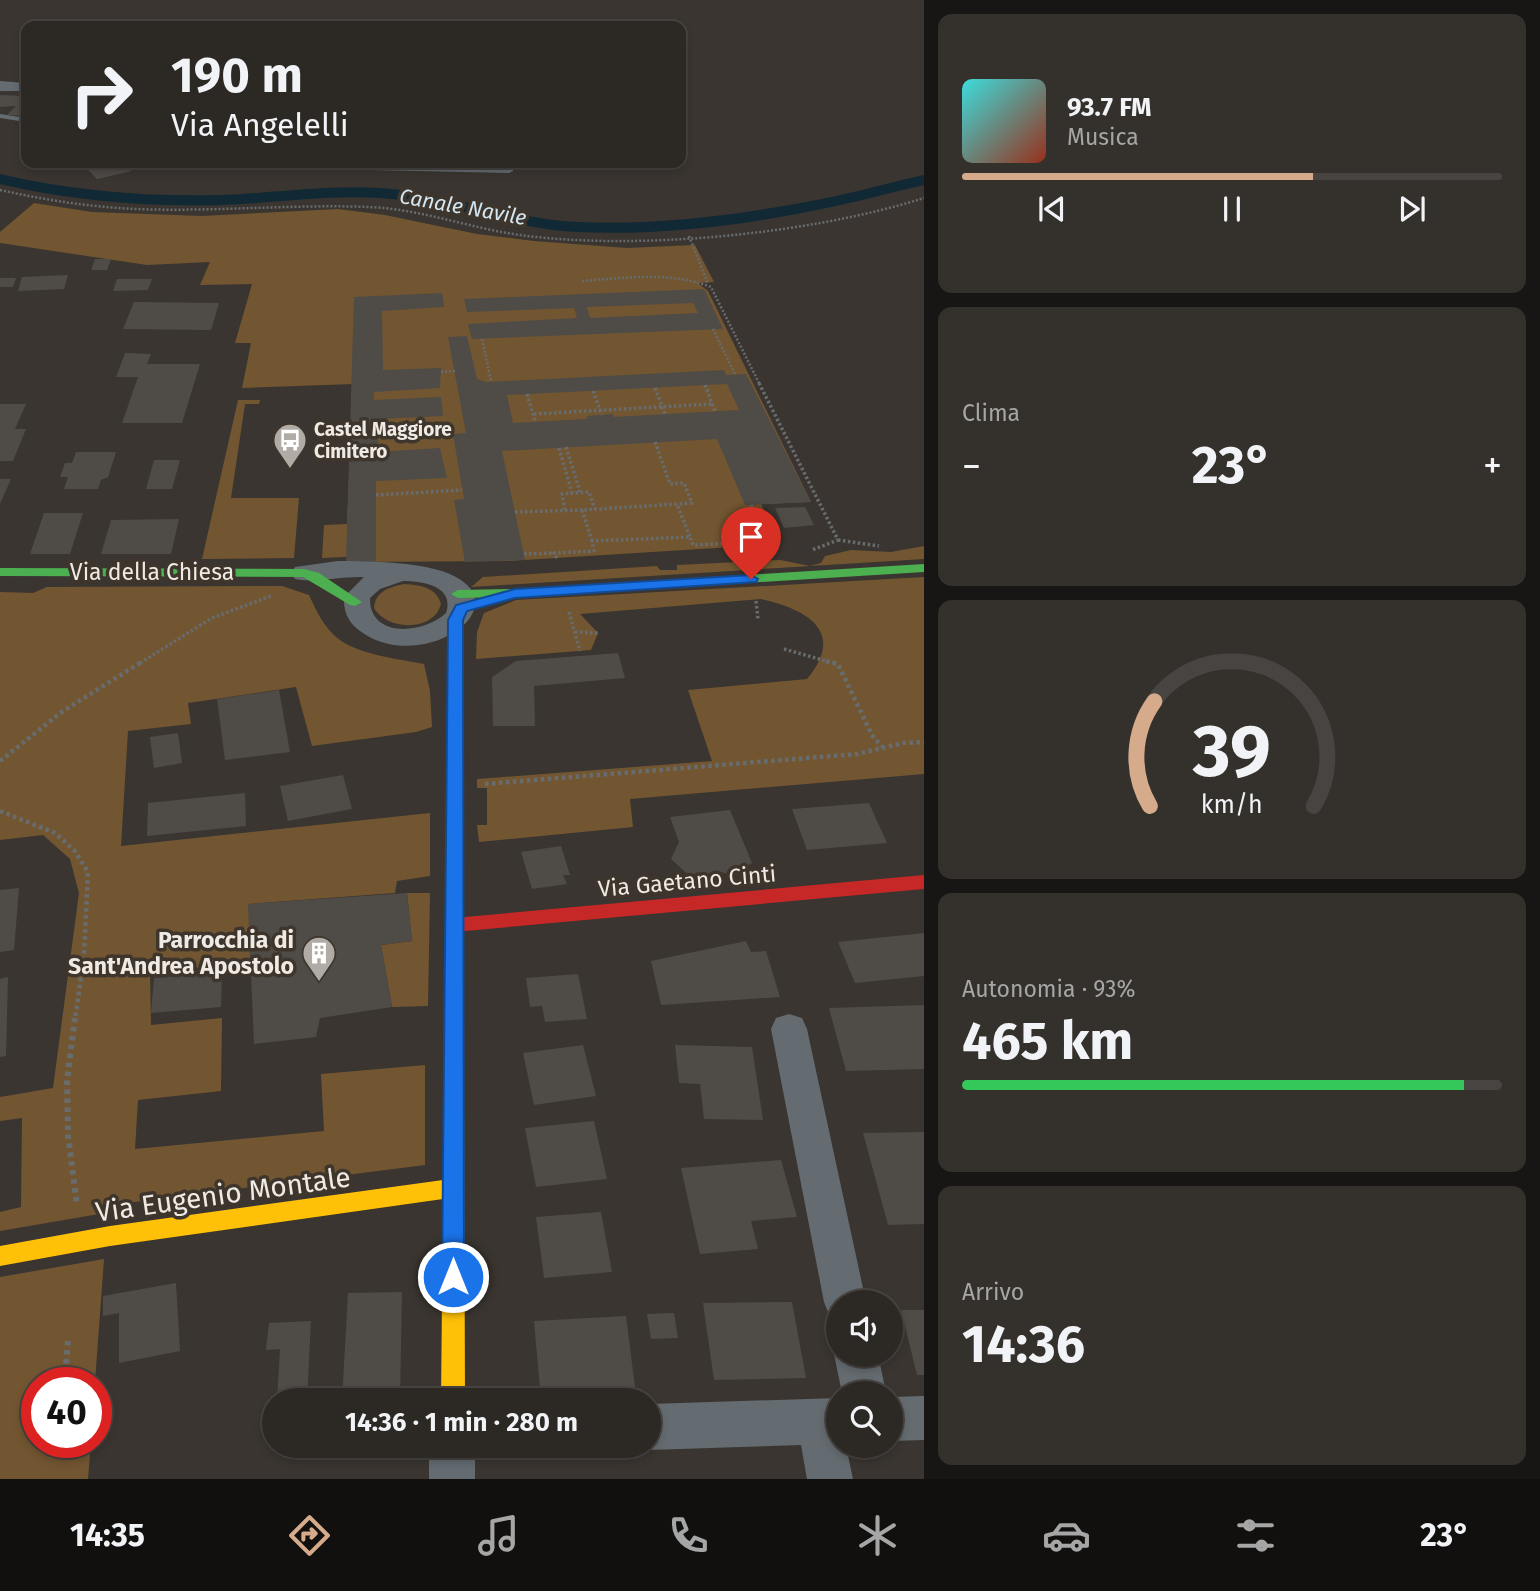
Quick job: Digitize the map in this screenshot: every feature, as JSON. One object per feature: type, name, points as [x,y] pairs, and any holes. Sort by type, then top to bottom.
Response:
[{"type":"street","points":[[0,86],[21,87]]},
{"type":"street","points":[[453,1388],[455,675],[458,607],[447,583],[437,578],[401,573],[370,583],[360,592],[355,602],[355,612],[370,629],[391,637],[416,638],[432,635],[458,607],[515,593],[924,568]]},
{"type":"street","name":"Via della Chiesa","points":[[0,572],[304,573],[316,570],[368,569],[401,573]]},
{"type":"street","name":"Via della Chiesa","points":[[304,573],[314,576],[355,602]]},
{"type":"street","points":[[416,638],[441,654],[455,675]]},
{"type":"street","name":"Via Gaetano Cinti","points":[[454,925],[924,882]]},
{"type":"street","points":[[789,1029],[843,1290]]},
{"type":"street","name":"Via Eugenio Montale","points":[[0,1256],[110,1236],[453,1188]]},
{"type":"street","points":[[903,1419],[924,1418]]},
{"type":"street","points":[[661,1427],[826,1421]]},
{"type":"street","points":[[452,1458],[452,1479]]},
{"type":"street","points":[[830,1458],[830,1479]]},
{"type":"lane","points":[[0,116],[21,119]]},
{"type":"lane","points":[[417,168],[509,171],[509,168]]},
{"type":"path","points":[[0,190],[43,202],[122,209],[372,207],[429,214],[486,230],[542,237],[689,236],[778,229],[924,198]]},
{"type":"path","points":[[689,236],[705,281],[711,287],[838,540]]},
{"type":"path","points":[[582,281],[677,278],[698,281],[711,287]]},
{"type":"path","points":[[713,329],[735,374]]},
{"type":"path","points":[[482,339],[491,381]]},
{"type":"path","points":[[440,372],[455,371]]},
{"type":"path","points":[[705,385],[715,411]]},
{"type":"path","points":[[655,388],[665,414]]},
{"type":"path","points":[[593,391],[600,412]]},
{"type":"path","points":[[527,394],[535,421]]},
{"type":"path","points":[[534,414],[712,404]]},
{"type":"path","points":[[514,512],[692,503],[684,483],[670,484],[655,442]]},
{"type":"path","points":[[566,447],[580,492]]},
{"type":"path","points":[[559,448],[572,493]]},
{"type":"path","points":[[376,495],[462,490]]},
{"type":"path","points":[[565,510],[562,494],[580,492],[589,492],[595,509]]},
{"type":"path","points":[[677,504],[694,545],[736,545],[766,540],[751,505]]},
{"type":"path","points":[[524,554],[555,555],[594,551],[582,510]]},
{"type":"path","points":[[592,541],[690,537]]},
{"type":"path","points":[[805,553],[838,540],[884,547]]},
{"type":"path","points":[[0,761],[63,711],[125,671],[218,613],[261,602],[271,596],[275,589]]},
{"type":"path","points":[[756,599],[758,619]]},
{"type":"path","points":[[568,611],[580,651]]},
{"type":"path","points":[[575,632],[598,633]]},
{"type":"path","points":[[784,649],[838,664],[872,735],[882,747]]},
{"type":"path","points":[[484,784],[856,754],[882,747],[924,742]]},
{"type":"path","points":[[0,811],[55,833],[74,850],[88,872],[84,955],[67,1080],[68,1135],[77,1213]]},
{"type":"path","points":[[66,1367],[68,1341]]},
{"type":"shaded area","points":[[34,203],[92,212],[202,216],[338,209],[385,215],[477,234],[534,241],[627,248],[695,245],[714,282],[698,283],[708,291],[811,502],[761,504],[780,544],[507,561],[346,562],[346,557],[322,558],[324,525],[347,524],[353,384],[242,388],[251,343],[235,343],[252,284],[200,285],[210,262],[147,265],[0,243],[0,232]]},
{"type":"shaded area","points":[[238,400],[260,400],[259,404],[245,404],[231,498],[299,498],[294,558],[202,559]]},
{"type":"shaded area","points":[[924,546],[924,559],[471,587],[483,577],[657,566],[660,570],[677,570],[677,565],[780,560],[810,566],[821,563],[825,556],[851,550],[891,552]]},
{"type":"shaded area","points":[[924,577],[924,774],[630,799],[633,827],[479,842],[477,825],[487,825],[487,788],[477,788],[477,779],[712,761],[688,690],[807,679],[823,648],[822,635],[806,616],[778,603],[761,599],[580,614],[598,633],[591,650],[476,659],[477,632],[484,613],[516,600]]},
{"type":"shaded area","points":[[404,584],[431,590],[441,604],[437,613],[420,624],[410,625],[389,621],[380,616],[374,608],[380,594]]},
{"type":"shaded area","points":[[282,586],[309,595],[330,631],[349,645],[380,656],[424,664],[430,691],[432,727],[416,732],[312,746],[296,687],[188,703],[191,724],[128,731],[121,846],[430,813],[430,876],[397,881],[395,893],[249,904],[250,962],[150,973],[151,1025],[222,1018],[221,1091],[138,1100],[135,1149],[324,1131],[321,1074],[425,1065],[425,1165],[104,1206],[99,1214],[0,1231],[0,1212],[21,1207],[22,1118],[0,1121],[0,1097],[53,1088],[79,893],[70,859],[43,835],[0,840],[0,592],[33,593],[47,587]]},
{"type":"shaded area","points":[[407,893],[430,893],[428,1006],[392,1007],[381,945],[412,941]]},
{"type":"shaded area","points":[[104,1259],[96,1367],[21,1367],[21,1458],[90,1458],[88,1479],[0,1479],[0,1277]]},
{"type":"building","points":[[0,95],[21,96],[21,116],[7,115],[16,106],[0,107]]},
{"type":"building","points":[[86,168],[129,168],[132,171],[97,179]]},
{"type":"building","points":[[95,259],[111,259],[107,270],[91,270]]},
{"type":"building","points":[[68,275],[64,289],[18,291],[22,277]]},
{"type":"building","points":[[0,278],[16,278],[13,287],[0,287]]},
{"type":"building","points":[[117,279],[152,279],[148,290],[113,291]]},
{"type":"building","points":[[704,289],[723,329],[472,339],[468,324],[577,318],[574,308],[467,312],[464,299]],"holes":[[[693,303],[698,313],[590,318],[587,307]]]},
{"type":"building","points":[[442,293],[444,307],[382,311],[383,370],[441,368],[440,388],[374,392],[374,400],[441,397],[443,416],[379,419],[378,452],[440,448],[447,478],[376,481],[376,562],[346,562],[354,297]]},
{"type":"building","points":[[134,302],[219,303],[211,330],[123,329]]},
{"type":"building","points":[[467,336],[477,379],[486,382],[724,370],[726,375],[746,374],[811,502],[745,505],[717,439],[502,451],[525,560],[465,562],[454,500],[464,499],[453,434],[466,433],[448,337]],"holes":[[[727,384],[739,410],[614,417],[613,414],[587,416],[587,419],[513,423],[507,395]]]},
{"type":"building","points":[[125,353],[151,354],[147,364],[200,364],[182,423],[122,423],[138,377],[116,377]]},
{"type":"building","points":[[0,404],[26,404],[15,429],[26,429],[13,461],[0,461]]},
{"type":"building","points":[[76,452],[116,452],[108,477],[101,480],[98,489],[64,489],[68,477],[60,477],[65,463],[72,463]]},
{"type":"building","points":[[154,460],[180,460],[172,489],[146,489]]},
{"type":"building","points":[[0,479],[11,479],[0,504]]},
{"type":"building","points":[[805,507],[814,525],[784,528],[775,508]]},
{"type":"building","points":[[44,513],[83,513],[70,554],[30,554]]},
{"type":"building","points":[[179,519],[171,554],[101,554],[111,520]]},
{"type":"building","points":[[618,653],[625,678],[534,686],[535,726],[493,726],[492,677],[516,661]]},
{"type":"building","points":[[279,690],[290,752],[225,760],[217,699]]},
{"type":"building","points":[[178,733],[182,763],[154,768],[150,737]]},
{"type":"building","points":[[343,775],[352,809],[288,821],[280,786]]},
{"type":"building","points":[[245,793],[246,826],[147,836],[148,803]]},
{"type":"building","points":[[869,803],[887,843],[807,850],[792,809]]},
{"type":"building","points":[[730,810],[752,863],[733,875],[716,871],[694,880],[671,859],[679,842],[670,817]]},
{"type":"building","points":[[561,846],[570,875],[563,875],[567,884],[532,889],[521,852]]},
{"type":"building","points":[[19,888],[14,950],[0,952],[0,890]]},
{"type":"building","name":"Parrocchia di Sant'Andrea Apostolo","points":[[407,893],[412,941],[381,945],[392,1007],[320,1018],[316,1037],[254,1044],[248,904]]},
{"type":"building","points":[[924,933],[924,976],[855,983],[838,942]]},
{"type":"building","points":[[746,941],[751,952],[766,951],[780,997],[661,1005],[651,961]]},
{"type":"building","points":[[222,973],[221,1007],[151,1013],[154,978]]},
{"type":"building","points":[[578,974],[587,1019],[545,1022],[542,1006],[530,1007],[526,978]]},
{"type":"building","points":[[8,977],[6,1056],[0,1057],[0,979]]},
{"type":"building","points":[[924,1005],[924,1069],[846,1071],[829,1008]]},
{"type":"building","points":[[583,1045],[596,1096],[534,1105],[523,1053]]},
{"type":"building","points":[[675,1045],[752,1047],[763,1120],[704,1119],[700,1084],[679,1083]]},
{"type":"building","points":[[594,1121],[607,1179],[536,1187],[525,1128]]},
{"type":"building","points":[[924,1132],[924,1224],[888,1225],[863,1133]]},
{"type":"building","points":[[781,1160],[797,1217],[751,1221],[758,1249],[700,1254],[681,1168]]},
{"type":"building","points":[[601,1212],[612,1272],[544,1278],[536,1217]]},
{"type":"building","points":[[176,1283],[180,1351],[119,1363],[119,1313],[103,1316],[103,1296]]},
{"type":"building","points":[[402,1292],[400,1388],[343,1388],[348,1293]]},
{"type":"building","points":[[792,1302],[806,1378],[714,1380],[703,1303]]},
{"type":"building","points":[[903,1310],[924,1310],[924,1375],[917,1375]]},
{"type":"building","points":[[674,1313],[678,1338],[651,1339],[647,1314]]},
{"type":"building","points":[[626,1316],[635,1388],[540,1388],[534,1321]]},
{"type":"building","points":[[311,1321],[308,1388],[278,1388],[280,1349],[266,1350],[269,1323]]},
{"type":"waterway","name":"Canale Navile","points":[[0,179],[81,194],[166,200],[360,193],[405,195],[528,221],[578,227],[671,225],[765,214],[838,201],[924,180]]},
{"type":"traffic: fast","points":[[458,594],[515,593],[924,568]]},
{"type":"traffic: fast","points":[[0,572],[304,573],[314,576],[355,602]]},
{"type":"traffic: fast","points":[[455,620],[455,796]]},
{"type":"traffic: slow","points":[[453,1388],[455,796]]},
{"type":"traffic: slow","points":[[0,1256],[110,1236],[453,1188]]},
{"type":"traffic: jam","points":[[454,925],[924,882]]},
{"type":"place","name":"Castel Maggiore Cimitero","points":[[290,470]]},
{"type":"place","name":"Parrocchia di Sant'Andrea Apostolo","points":[[319,983]]},
{"type":"route","points":[[453,1277],[455,620],[461,608],[515,593],[751,579]]}]
